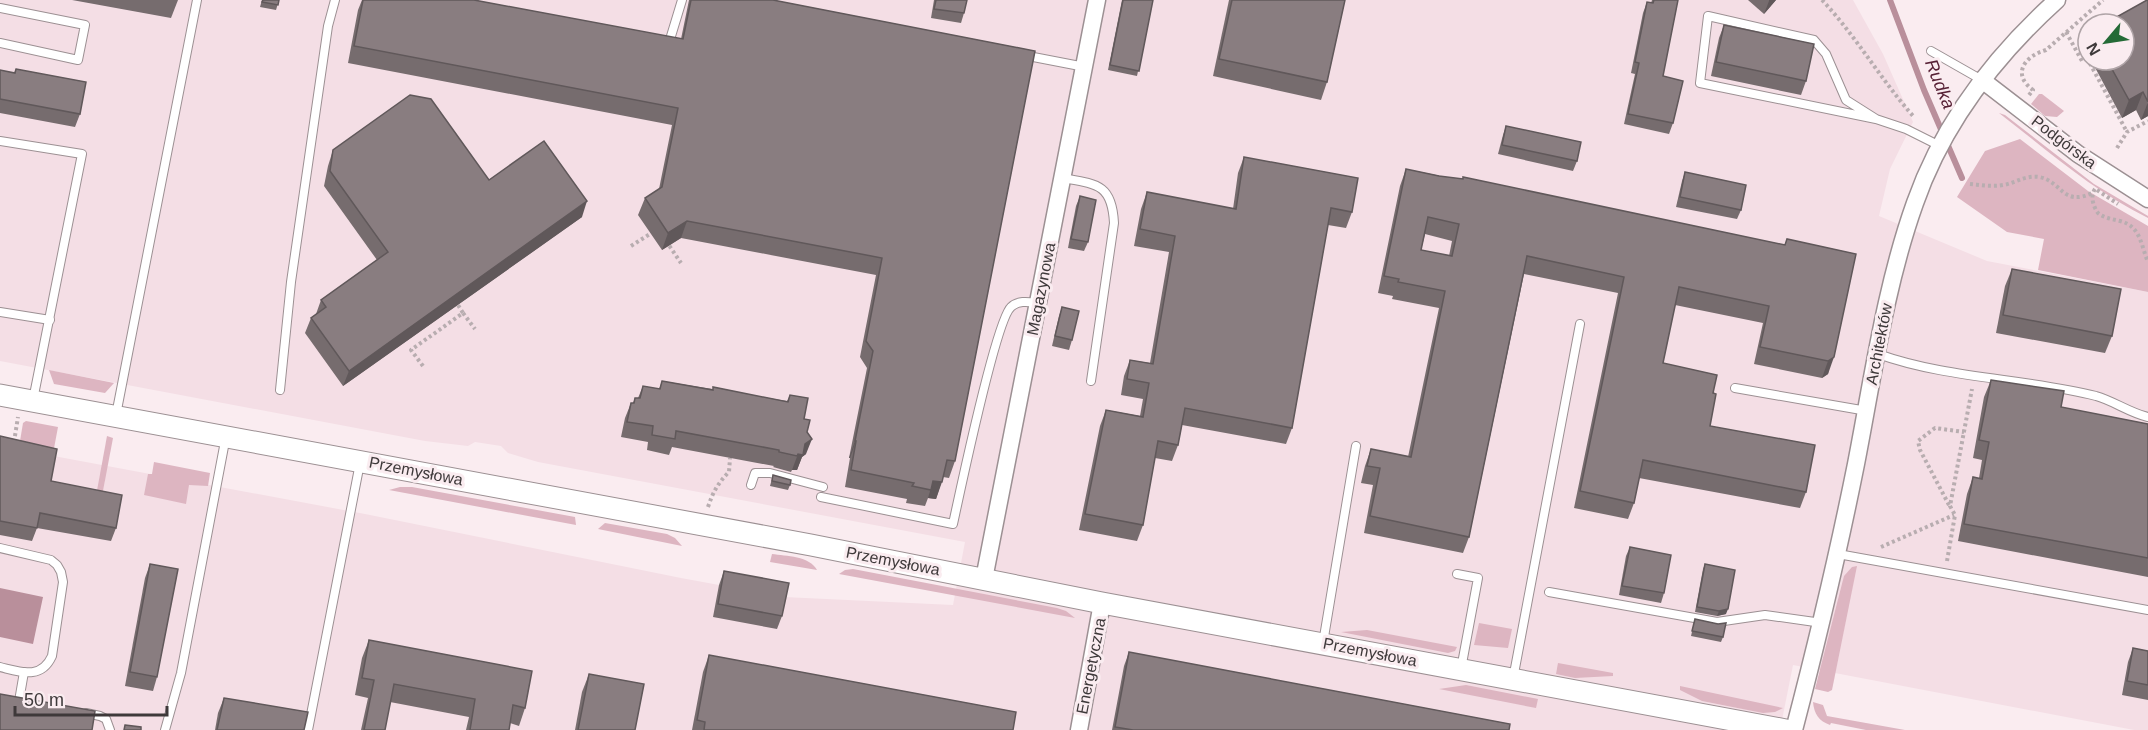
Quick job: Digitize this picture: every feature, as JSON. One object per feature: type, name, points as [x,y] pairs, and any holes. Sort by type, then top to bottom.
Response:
[{"type":"street","name":"Magazynowa","points":[[984,579],[1097,0]]},
{"type":"street","name":"Architektów","points":[[1794,730],[1838,554],[1887,299],[1899,250],[1915,201],[1951,126],[1983,80],[2028,26],[2057,0]]},
{"type":"street","name":"Podgórska","points":[[1983,80],[2078,154],[2148,199]]},
{"type":"street","name":"Przemysłowa","points":[[0,395],[25,408],[116,416],[360,460],[1102,603],[1513,679],[1754,727],[1786,730]]},
{"type":"street","name":"Energetyczna","points":[[1079,730],[1102,603]]},
{"type":"lane","points":[[0,43],[78,60],[85,25],[0,8],[3,0]]},
{"type":"lane","points":[[116,416],[197,0]]},
{"type":"lane","points":[[280,390],[291,282],[328,26],[335,0]]},
{"type":"lane","points":[[656,46],[668,48],[682,0]]},
{"type":"lane","points":[[1876,119],[1846,100],[1826,54],[1814,40],[1708,16],[1700,82],[1876,119],[1906,129],[1937,153]]},
{"type":"lane","points":[[1931,51],[1983,80]]},
{"type":"lane","points":[[1008,52],[1085,67]]},
{"type":"lane","points":[[0,141],[82,154],[50,320],[25,408]]},
{"type":"lane","points":[[1062,178],[1100,188],[1107,192],[1113,206],[1114,223],[1091,381]]},
{"type":"lane","points":[[821,497],[953,524],[990,365],[1005,316],[1010,307],[1017,303],[1038,303]]},
{"type":"lane","points":[[0,312],[50,320]]},
{"type":"lane","points":[[1513,679],[1580,324]]},
{"type":"lane","points":[[1878,354],[1898,361],[2098,397],[2148,417]]},
{"type":"lane","points":[[1735,388],[1867,411]]},
{"type":"lane","points":[[165,730],[181,673],[226,436]]},
{"type":"lane","points":[[1323,644],[1356,446]]},
{"type":"lane","points":[[308,730],[360,460]]},
{"type":"lane","points":[[751,485],[755,473],[770,473],[823,487]]},
{"type":"lane","points":[[0,548],[51,560],[61,572],[63,582],[52,656],[48,663],[42,669],[34,672],[0,667]]},
{"type":"lane","points":[[1838,554],[2148,610]]},
{"type":"lane","points":[[1457,574],[1478,578],[1461,670]]},
{"type":"lane","points":[[1549,592],[1717,622],[1765,615],[1821,623]]},
{"type":"lane","points":[[19,700],[24,672]]},
{"type":"lane","points":[[10,699],[31,703]]},
{"type":"lane","points":[[77,711],[106,719],[110,730]]},
{"type":"path","points":[[1822,0],[1837,16],[1892,93],[1921,125]]},
{"type":"path","points":[[2033,90],[2024,83],[2021,77],[2022,68],[2036,53],[2046,51],[2103,0]]},
{"type":"path","points":[[2066,32],[2076,50]]},
{"type":"path","points":[[2095,72],[2127,132]]},
{"type":"path","points":[[2117,148],[2127,132],[2148,121]]},
{"type":"path","points":[[1970,184],[2001,186],[2022,178],[2035,177],[2049,180],[2068,197],[2080,198],[2093,191],[2093,203],[2098,213],[2125,222],[2134,229],[2141,240],[2148,262]]},
{"type":"path","points":[[631,246],[657,228]]},
{"type":"path","points":[[663,237],[681,263]]},
{"type":"path","points":[[458,305],[475,329]]},
{"type":"path","points":[[423,366],[411,350],[463,313]]},
{"type":"path","points":[[1950,506],[1974,375]]},
{"type":"path","points":[[13,446],[25,408]]},
{"type":"path","points":[[1945,573],[1954,515],[1920,450],[1918,441],[1935,428],[1964,432]]},
{"type":"path","points":[[702,525],[718,482],[729,472],[730,458]]},
{"type":"path","points":[[1862,559],[1881,547],[1954,515]]},
{"type":"shaded area","points":[[0,0],[1853,0],[1883,54],[1913,122],[1890,169],[1879,216],[1987,261],[2148,292],[2148,730],[2134,730],[1793,665],[1780,730],[0,730],[0,446],[365,514],[784,597],[953,605],[965,542],[538,462],[508,453],[501,446],[475,442],[468,446],[425,441],[0,361]]},
{"type":"shaded area","points":[[2039,94],[2064,111],[2057,117],[2045,116],[2031,104]]},
{"type":"shaded area","points":[[1999,113],[2005,115],[2094,184],[2148,218],[2089,183]]},
{"type":"shaded area","points":[[2020,139],[2088,191],[2148,226],[2148,292],[2038,270],[2044,239],[2007,232],[1957,197],[1985,151]]},
{"type":"shaded area","points":[[49,370],[114,383],[105,393],[54,384]]},
{"type":"shaded area","points":[[26,421],[58,427],[52,459],[18,453],[23,423]]},
{"type":"shaded area","points":[[107,436],[113,438],[102,496],[96,496]]},
{"type":"shaded area","points":[[154,462],[210,473],[208,486],[189,485],[186,504],[144,495],[148,474],[152,474]]},
{"type":"shaded area","points":[[412,487],[575,517],[576,525],[389,490]]},
{"type":"shaded area","points":[[605,523],[667,534],[675,538],[682,546],[598,529]]},
{"type":"shaded area","points":[[772,554],[803,559],[814,565],[817,570],[770,562]]},
{"type":"shaded area","points":[[1857,566],[1832,690],[1828,692],[1815,689],[1844,576],[1852,567]]},
{"type":"shaded area","points":[[853,569],[1057,608],[1075,618],[839,574]]},
{"type":"shaded area","points":[[0,588],[43,597],[33,644],[0,637]]},
{"type":"shaded area","points":[[1479,623],[1512,629],[1508,648],[1474,645]]},
{"type":"shaded area","points":[[1367,630],[1457,647],[1455,651],[1448,653],[1341,632]]},
{"type":"shaded area","points":[[1558,663],[1613,673],[1613,676],[1575,678],[1556,674]]},
{"type":"shaded area","points":[[1466,685],[1538,699],[1536,708],[1439,689]]},
{"type":"shaded area","points":[[1680,686],[1783,708],[1775,712],[1763,713],[1702,701],[1680,690]]},
{"type":"shaded area","points":[[1813,702],[1823,705],[1827,716],[1905,730],[1866,730],[1831,723],[1830,725],[1818,716]]},
{"type":"building","points":[[263,0],[279,0],[278,5],[262,2]]},
{"type":"building","points":[[363,0],[474,0],[683,39],[691,0],[773,0],[1035,51],[955,461],[947,460],[942,482],[933,481],[931,490],[912,486],[914,483],[851,470],[873,351],[866,341],[882,258],[687,221],[668,233],[645,198],[662,187],[678,108],[354,46]]},
{"type":"building","points":[[936,0],[967,0],[964,13],[934,9]]},
{"type":"building","points":[[1123,0],[1153,0],[1139,71],[1110,65]]},
{"type":"building","points":[[1232,0],[1345,0],[1327,82],[1219,59]]},
{"type":"building","points":[[1654,0],[1678,0],[1663,76],[1683,81],[1673,123],[1628,114],[1639,63],[1635,62],[1647,2],[1653,3]]},
{"type":"building","points":[[2148,0],[2148,102],[2143,92],[2129,100],[2114,72],[2136,72],[2136,12],[2126,12]]},
{"type":"building","points":[[1724,25],[1814,44],[1806,81],[1716,62]]},
{"type":"building","points":[[16,69],[86,82],[80,114],[0,99],[0,70],[15,73]]},
{"type":"building","points":[[410,95],[431,99],[489,180],[544,141],[587,201],[349,371],[311,318],[326,307],[321,300],[388,252],[330,171],[333,150]]},
{"type":"building","points":[[1506,126],[1581,142],[1577,161],[1502,145]]},
{"type":"building","points":[[1244,157],[1358,178],[1352,212],[1331,208],[1292,428],[1185,408],[1178,445],[1158,441],[1143,525],[1085,514],[1106,410],[1143,417],[1149,383],[1127,379],[1130,360],[1153,364],[1175,236],[1140,229],[1147,192],[1236,209]]},
{"type":"building","points":[[1406,169],[1439,176],[1463,179],[1463,177],[1785,245],[1787,239],[1856,254],[1834,357],[1828,361],[1760,347],[1769,306],[1679,287],[1663,363],[1717,375],[1710,426],[1815,445],[1806,492],[1643,460],[1634,503],[1580,491],[1624,277],[1527,256],[1469,537],[1370,516],[1380,468],[1367,466],[1371,449],[1411,457],[1445,291],[1398,282],[1399,279],[1384,276]],"holes":[[[1428,217],[1459,224],[1452,256],[1421,250]]]},
{"type":"building","points":[[1685,172],[1746,185],[1741,210],[1680,197]]},
{"type":"building","points":[[1080,196],[1096,200],[1088,242],[1071,239]]},
{"type":"building","points":[[2012,269],[2121,289],[2112,336],[2003,315]]},
{"type":"building","points":[[1062,307],[1079,311],[1072,340],[1055,336]]},
{"type":"building","points":[[1991,380],[2064,391],[2061,407],[2148,424],[2148,558],[1964,524],[1973,477],[1982,479],[1989,442],[1979,440]]},
{"type":"building","points":[[662,381],[713,390],[713,387],[788,402],[790,395],[808,398],[804,419],[810,420],[807,432],[812,439],[805,444],[803,455],[798,454],[797,456],[779,452],[779,450],[676,431],[675,439],[652,435],[653,426],[627,422],[631,403],[634,403],[635,398],[640,398],[643,386],[660,389]]},
{"type":"building","points":[[0,436],[57,449],[51,481],[122,495],[116,528],[40,513],[37,528],[0,521]]},
{"type":"building","points":[[773,475],[791,480],[790,485],[772,481]]},
{"type":"building","points":[[1630,547],[1671,555],[1664,593],[1622,586]]},
{"type":"building","points":[[150,564],[178,569],[157,677],[130,672]]},
{"type":"building","points":[[1705,564],[1735,570],[1728,609],[1719,611],[1697,607]]},
{"type":"building","points":[[724,571],[789,583],[782,616],[718,604]]},
{"type":"building","points":[[1695,619],[1718,624],[1726,623],[1723,637],[1692,631]]},
{"type":"building","points":[[369,640],[532,671],[525,708],[513,705],[509,730],[470,730],[475,699],[394,684],[385,730],[364,730],[374,680],[362,678]]},
{"type":"building","points":[[2133,648],[2148,651],[2148,685],[2127,681]]},
{"type":"building","points":[[1129,652],[1510,724],[1509,730],[1133,730],[1115,727]]},
{"type":"building","points":[[709,655],[1016,712],[1013,730],[704,730],[705,722],[697,720]]},
{"type":"building","points":[[589,674],[644,684],[635,730],[578,730]]},
{"type":"building","points":[[0,694],[95,711],[92,730],[0,730]]},
{"type":"building","points":[[224,698],[308,712],[304,730],[217,730]]},
{"type":"building","points":[[125,725],[141,727],[141,730],[124,730]]},
{"type":"waterway","name":"Rudka","points":[[1890,0],[1924,90],[1962,178]]}]
